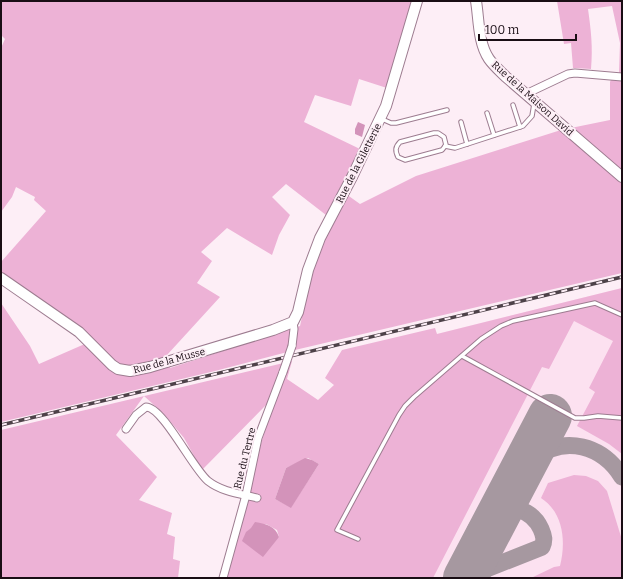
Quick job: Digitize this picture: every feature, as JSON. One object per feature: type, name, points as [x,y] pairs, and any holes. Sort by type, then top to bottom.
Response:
[{"type":"street","name":"Rue de la Giletterie","points":[[293,322],[298,312],[308,270],[320,238],[381,118],[393,85],[417,1]]},
{"type":"street","name":"Rue de la Maison David","points":[[476,1],[482,41],[486,53],[494,65],[622,177]]},
{"type":"street","points":[[531,98],[530,92],[568,74],[575,73],[622,77]]},
{"type":"street","name":"Rue de la Musse","points":[[1,278],[67,322],[112,365],[124,371],[150,367],[273,330],[293,322]]},
{"type":"street","name":"Rue du Tertre","points":[[223,578],[246,495],[258,438],[292,346],[294,329],[293,322]]},
{"type":"street","points":[[126,429],[136,415],[146,407],[152,408],[173,432],[204,478],[213,485],[257,498]]},
{"type":"lane","points":[[445,146],[455,148],[523,126],[532,116],[531,98]]},
{"type":"lane","points":[[513,105],[520,127]]},
{"type":"lane","points":[[381,118],[391,123],[396,123],[447,110]]},
{"type":"lane","points":[[486,113],[494,135]]},
{"type":"lane","points":[[461,122],[467,144]]},
{"type":"lane","points":[[434,133],[438,133],[444,137],[446,141],[445,146],[442,150],[405,160],[398,157],[396,153],[400,142],[434,133]]},
{"type":"lane","points":[[358,540],[337,530],[399,415],[409,402],[462,356],[492,332],[513,321],[594,303],[622,315]]},
{"type":"lane","points":[[462,356],[575,418],[598,416],[622,418]]},
{"type":"shaded area","points":[[1,1],[414,1],[390,89],[359,79],[351,106],[315,95],[304,122],[360,149],[326,215],[286,184],[272,197],[290,215],[279,235],[272,255],[227,228],[201,252],[212,261],[197,283],[220,297],[167,355],[170,368],[300,326],[312,271],[326,232],[346,194],[360,204],[416,176],[561,130],[610,120],[610,82],[612,77],[622,78],[622,273],[295,350],[215,371],[1,422],[1,303],[30,346],[39,364],[87,343],[1,274],[1,262],[46,211],[34,200],[35,197],[16,187],[12,197],[1,212],[1,48],[5,39],[1,35]]},
{"type":"shaded area","points":[[557,1],[622,1],[622,73],[619,73],[620,43],[612,6],[588,9],[592,53],[591,69],[573,68],[571,43],[564,44]]},
{"type":"shaded area","points":[[358,122],[365,125],[362,137],[355,134],[355,129]]},
{"type":"shaded area","points":[[622,288],[622,578],[299,578],[437,334]]},
{"type":"shaded area","points":[[622,288],[622,454],[609,444],[577,426],[595,392],[589,388],[613,341],[574,321],[549,369],[542,367],[433,578],[227,578],[254,468],[273,407],[266,405],[202,470],[184,438],[164,414],[144,396],[292,361],[287,379],[318,400],[334,385],[325,378],[342,350],[435,328],[437,334]],"holes":[[[308,458],[319,464],[291,507],[275,499],[286,468]],[[266,524],[277,530],[279,537],[252,548],[243,541],[248,531],[254,527]]]},
{"type":"shaded area","points":[[144,396],[116,435],[157,477],[139,500],[172,513],[167,534],[175,537],[173,559],[180,561],[178,578],[1,578],[1,430]]},
{"type":"shaded area","points":[[305,458],[319,464],[291,508],[275,499],[286,468]]},
{"type":"shaded area","points":[[574,475],[586,476],[598,481],[607,491],[622,540],[622,578],[531,578],[554,567],[560,566],[563,538],[559,520],[549,504],[541,498],[548,483]]},
{"type":"shaded area","points":[[255,522],[270,526],[275,530],[279,537],[263,557],[242,541],[246,532]]},
{"type":"taxiway","points":[[516,480],[529,463],[546,451],[558,447],[570,446],[582,447],[594,451],[614,466],[622,477]]},
{"type":"taxiway","points":[[471,578],[479,572],[542,547],[544,542],[543,534],[532,517],[520,510],[508,509],[495,512],[484,519],[476,529],[472,542],[475,558]]},
{"type":"runway","points":[[465,578],[550,416]]},
{"type":"railway","points":[[1,425],[622,277]]}]
